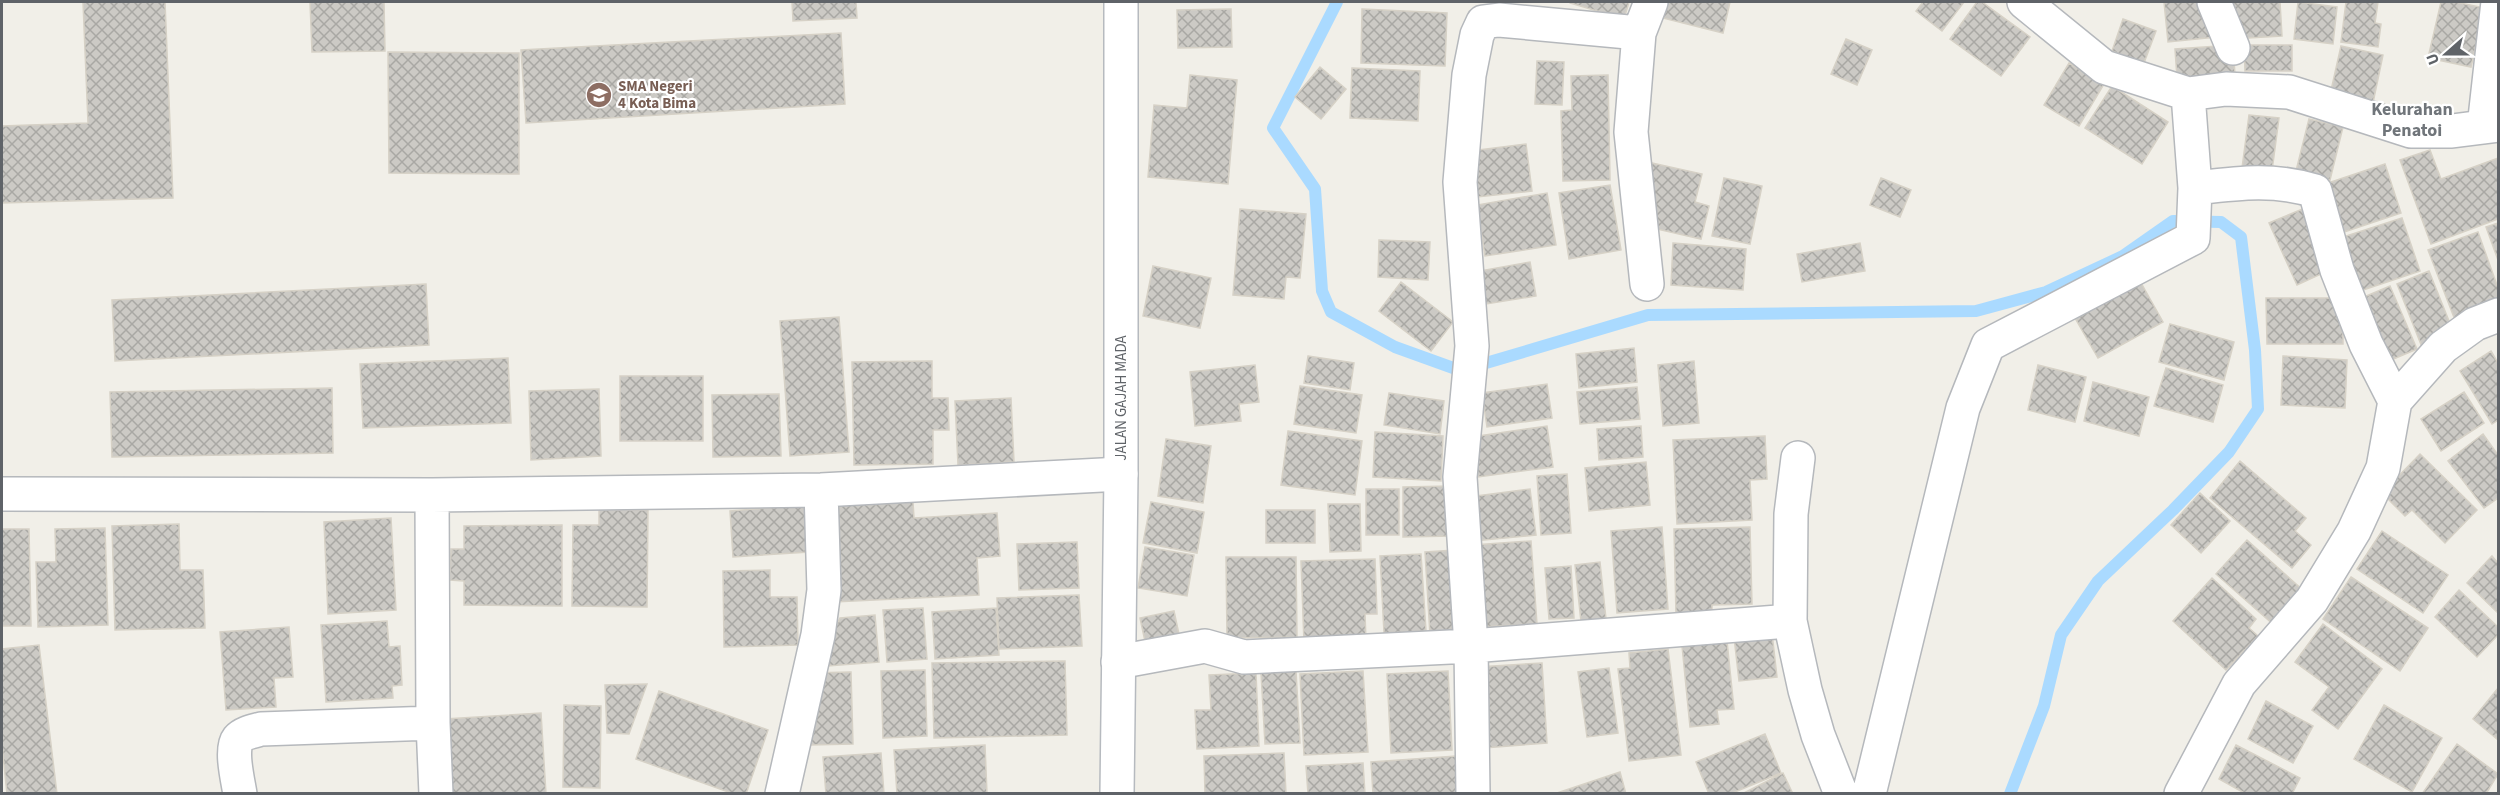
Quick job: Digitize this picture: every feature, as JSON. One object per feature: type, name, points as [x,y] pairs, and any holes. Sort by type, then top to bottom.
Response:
[{"type":"street","name":"JALAN GAJAH MADA","points":[[1117,794],[1122,474],[1121,2]]},
{"type":"street","points":[[1647,285],[1631,132],[1639,33],[1651,2]]},
{"type":"street","points":[[2024,2],[2104,67],[2188,94],[2226,89],[2289,92],[2411,131],[2452,131],[2491,126],[2498,2]]},
{"type":"street","points":[[2214,2],[2233,48]]},
{"type":"street","points":[[1473,794],[1471,646],[1461,477],[1472,346],[1460,182],[1469,75],[1477,35],[1483,22],[1499,20],[1639,33]]},
{"type":"street","points":[[1869,794],[1963,408],[1988,345],[2193,238],[2195,188],[2188,94]]},
{"type":"street","points":[[2195,188],[2242,182],[2290,183],[2315,191],[2337,270],[2366,344],[2395,401]]},
{"type":"street","points":[[2181,794],[2239,684],[2312,600],[2354,531],[2383,468],[2395,401],[2443,347],[2475,324],[2499,315]]},
{"type":"street","points":[[1798,458],[1791,514],[1790,621],[1805,690],[1818,735],[1841,794]]},
{"type":"street","points":[[2,494],[432,495],[821,490],[1122,474]]},
{"type":"street","points":[[782,794],[818,635],[824,590],[821,490]]},
{"type":"street","points":[[432,495],[433,723],[436,794]]},
{"type":"street","points":[[1118,662],[1205,646],[1244,657],[1471,646],[1790,621]]},
{"type":"street","points":[[240,794],[236,747],[238,739],[249,732],[261,729],[433,723]]},
{"type":"building","points":[[83,2],[165,2],[173,198],[2,203],[2,126],[88,123]]},
{"type":"building","points":[[310,2],[384,2],[385,51],[312,52]]},
{"type":"building","points":[[792,2],[856,2],[857,18],[793,21]]},
{"type":"building","points":[[1570,2],[1629,2],[1624,19]]},
{"type":"building","points":[[1667,2],[1730,2],[1723,33],[1663,18]]},
{"type":"building","points":[[1923,2],[1964,2],[1942,31],[1916,11]]},
{"type":"building","points":[[1977,2],[1982,2],[2030,37],[2001,76],[1950,39]]},
{"type":"building","points":[[2164,2],[2212,2],[2216,37],[2168,42]]},
{"type":"building","points":[[2229,2],[2280,2],[2282,36],[2231,39]]},
{"type":"building","points":[[2298,2],[2337,7],[2333,44],[2294,39]]},
{"type":"building","points":[[2346,2],[2378,2],[2375,23],[2381,24],[2378,47],[2341,42]]},
{"type":"building","points":[[2441,2],[2455,2],[2485,8],[2471,67],[2428,58]]},
{"type":"building","points":[[1231,9],[1232,47],[1178,48],[1177,10]]},
{"type":"building","points":[[1362,9],[1447,13],[1445,66],[1361,63]]},
{"type":"building","points":[[2123,19],[2156,31],[2144,63],[2112,51]]},
{"type":"building","points":[[841,33],[845,104],[526,123],[521,50]]},
{"type":"building","points":[[1846,39],[1872,50],[1857,85],[1831,74]]},
{"type":"building","points":[[2233,45],[2235,75],[2177,78],[2175,49]]},
{"type":"building","points":[[2244,45],[2292,45],[2292,71],[2245,71]]},
{"type":"building","points":[[2341,46],[2383,55],[2373,103],[2330,95]]},
{"type":"building","points":[[388,52],[519,53],[519,174],[389,173]]},
{"type":"building","points":[[1537,61],[1564,62],[1562,105],[1535,104]]},
{"type":"building","points":[[2069,63],[2104,84],[2079,126],[2044,105]]},
{"type":"building","points":[[1320,67],[1346,89],[1321,119],[1295,97]]},
{"type":"building","points":[[1352,68],[1420,71],[1418,121],[1350,118]]},
{"type":"building","points":[[1190,75],[1237,80],[1228,184],[1148,177],[1154,105],[1187,108]]},
{"type":"building","points":[[1608,75],[1610,180],[1563,181],[1561,111],[1572,110],[1571,76]]},
{"type":"building","points":[[2112,86],[2168,122],[2142,164],[2085,128]]},
{"type":"building","points":[[2249,115],[2279,118],[2272,171],[2242,168]]},
{"type":"building","points":[[2309,119],[2343,127],[2330,180],[2296,171]]},
{"type":"building","points":[[1526,144],[1532,191],[1477,197],[1471,151]]},
{"type":"building","points":[[2430,150],[2441,179],[2498,158],[2498,219],[2431,244],[2400,160]]},
{"type":"building","points":[[1652,163],[1702,174],[1695,202],[1709,206],[1701,239],[1648,227],[1644,197]]},
{"type":"building","points":[[2385,164],[2401,213],[2335,235],[2319,186]]},
{"type":"building","points":[[1724,178],[1762,186],[1750,244],[1712,236]]},
{"type":"building","points":[[1881,178],[1911,190],[1900,217],[1870,205]]},
{"type":"building","points":[[1610,185],[1621,250],[1569,259],[1559,193]]},
{"type":"building","points":[[1547,193],[1556,245],[1485,256],[1477,205]]},
{"type":"building","points":[[2305,208],[2332,269],[2297,285],[2269,223]]},
{"type":"building","points":[[1240,209],[1306,214],[1300,278],[1286,277],[1284,299],[1233,295]]},
{"type":"building","points":[[2402,218],[2420,271],[2354,293],[2337,239]]},
{"type":"building","points":[[2498,223],[2498,260],[2486,227]]},
{"type":"building","points":[[2478,232],[2498,288],[2498,304],[2455,320],[2428,250]]},
{"type":"building","points":[[1379,240],[1430,242],[1428,280],[1378,277]]},
{"type":"building","points":[[1673,243],[1746,249],[1743,290],[1671,285]]},
{"type":"building","points":[[1860,243],[1865,271],[1802,282],[1797,254]]},
{"type":"building","points":[[1530,262],[1536,296],[1480,305],[1474,272]]},
{"type":"building","points":[[1153,266],[1211,278],[1200,328],[1143,316]]},
{"type":"building","points":[[2429,271],[2451,326],[2422,347],[2397,284]]},
{"type":"building","points":[[2140,281],[2163,322],[2098,358],[2075,318]]},
{"type":"building","points":[[1401,282],[1453,322],[1431,351],[1379,311]]},
{"type":"building","points":[[426,284],[429,345],[115,361],[112,300]]},
{"type":"building","points":[[2390,286],[2417,349],[2384,363],[2357,300]]},
{"type":"building","points":[[2266,298],[2343,298],[2343,344],[2267,344]]},
{"type":"building","points":[[839,317],[849,452],[790,456],[780,321]]},
{"type":"building","points":[[2170,324],[2234,342],[2224,380],[2159,362]]},
{"type":"building","points":[[1634,348],[1637,382],[1579,388],[1576,354]]},
{"type":"building","points":[[2491,351],[2498,363],[2498,420],[2492,424],[2460,371]]},
{"type":"building","points":[[1308,356],[1354,363],[1350,390],[1304,383]]},
{"type":"building","points":[[2283,356],[2347,360],[2345,408],[2281,405]]},
{"type":"building","points":[[508,358],[511,423],[363,428],[360,364]]},
{"type":"building","points":[[932,361],[932,398],[948,398],[949,430],[933,430],[933,464],[854,465],[852,362]]},
{"type":"building","points":[[1694,361],[1699,423],[1663,426],[1658,365]]},
{"type":"building","points":[[1255,365],[1259,402],[1239,404],[1241,421],[1195,426],[1190,372]]},
{"type":"building","points":[[2038,365],[2086,377],[2075,422],[2028,410]]},
{"type":"building","points":[[2166,368],[2223,385],[2213,422],[2154,406]]},
{"type":"building","points":[[620,376],[703,376],[703,441],[620,441]]},
{"type":"building","points":[[2093,382],[2149,397],[2139,436],[2084,421]]},
{"type":"building","points":[[1547,384],[1552,418],[1487,427],[1482,393]]},
{"type":"building","points":[[1300,386],[1362,395],[1356,433],[1294,424]]},
{"type":"building","points":[[1637,387],[1640,419],[1580,424],[1577,392]]},
{"type":"building","points":[[332,388],[333,453],[112,457],[110,392]]},
{"type":"building","points":[[599,389],[601,456],[531,460],[529,391]]},
{"type":"building","points":[[2464,392],[2484,423],[2441,451],[2421,419]]},
{"type":"building","points":[[1389,393],[1444,401],[1440,434],[1384,425]]},
{"type":"building","points":[[779,394],[781,456],[713,457],[712,395]]},
{"type":"building","points":[[1011,398],[1014,462],[958,465],[955,401]]},
{"type":"building","points":[[1547,426],[1553,467],[1478,477],[1472,437]]},
{"type":"building","points":[[1641,426],[1643,457],[1599,460],[1597,429]]},
{"type":"building","points":[[1288,431],[1362,441],[1355,495],[1281,485]]},
{"type":"building","points":[[1375,432],[1443,436],[1441,481],[1373,477]]},
{"type":"building","points":[[2483,434],[2498,455],[2498,498],[2484,508],[2448,461]]},
{"type":"building","points":[[1765,436],[1767,479],[1750,480],[1752,520],[1677,524],[1673,440]]},
{"type":"building","points":[[1166,439],[1211,446],[1203,503],[1158,496]]},
{"type":"building","points":[[2420,454],[2477,510],[2445,543],[2412,510],[2405,516],[2382,493]]},
{"type":"building","points":[[2240,461],[2306,518],[2295,531],[2311,545],[2292,568],[2210,498]]},
{"type":"building","points":[[1646,462],[1650,505],[1589,511],[1585,468]]},
{"type":"building","points":[[1567,474],[1571,533],[1541,535],[1537,476]]},
{"type":"building","points":[[1451,486],[1452,536],[1403,537],[1403,487]]},
{"type":"building","points":[[1366,489],[1399,489],[1399,535],[1366,535]]},
{"type":"building","points":[[1530,489],[1536,535],[1474,541],[1469,497]]},
{"type":"building","points":[[2200,493],[2230,521],[2201,553],[2171,525]]},
{"type":"building","points":[[867,498],[867,505],[913,502],[914,518],[997,513],[1000,556],[977,558],[979,595],[834,602],[828,500]]},
{"type":"building","points":[[1151,502],[1204,512],[1197,553],[1143,543]]},
{"type":"building","points":[[1328,504],[1360,504],[1361,551],[1330,552]]},
{"type":"building","points":[[805,505],[809,552],[733,557],[730,511]]},
{"type":"building","points":[[599,510],[648,510],[647,607],[572,606],[573,525],[599,525]]},
{"type":"building","points":[[1266,510],[1315,510],[1315,543],[1266,543]]},
{"type":"building","points":[[391,518],[396,610],[328,614],[324,522]]},
{"type":"building","points":[[179,524],[180,570],[203,570],[205,628],[115,630],[112,526]]},
{"type":"building","points":[[562,525],[562,606],[464,605],[464,581],[450,580],[451,549],[464,549],[464,526]]},
{"type":"building","points":[[1662,527],[1668,609],[1617,613],[1611,531]]},
{"type":"building","points":[[1750,527],[1752,604],[1712,605],[1712,615],[1676,615],[1674,529]]},
{"type":"building","points":[[105,528],[108,625],[38,627],[36,562],[56,562],[55,529]]},
{"type":"building","points":[[2,529],[29,529],[31,626],[2,626]]},
{"type":"building","points":[[2382,531],[2448,575],[2423,613],[2357,569]]},
{"type":"building","points":[[2247,540],[2305,592],[2275,626],[2216,574]]},
{"type":"building","points":[[1531,541],[1537,624],[1479,627],[1473,545]]},
{"type":"building","points":[[1077,542],[1079,588],[1019,590],[1017,544]]},
{"type":"building","points":[[1145,547],[1194,555],[1187,596],[1138,588]]},
{"type":"building","points":[[1455,550],[1460,633],[1430,635],[1425,552]]},
{"type":"building","points":[[1421,554],[1426,631],[1384,633],[1380,556]]},
{"type":"building","points":[[2492,556],[2498,563],[2498,613],[2467,583]]},
{"type":"building","points":[[1226,557],[1296,557],[1297,637],[1227,638]]},
{"type":"building","points":[[1375,559],[1377,614],[1365,614],[1366,641],[1304,643],[1301,561]]},
{"type":"building","points":[[1600,562],[1606,619],[1581,622],[1575,565]]},
{"type":"building","points":[[1571,566],[1574,618],[1549,619],[1545,568]]},
{"type":"building","points":[[770,570],[770,597],[797,597],[798,645],[724,647],[723,571]]},
{"type":"building","points":[[2351,577],[2428,628],[2400,671],[2323,619]]},
{"type":"building","points":[[2212,578],[2256,619],[2249,628],[2258,636],[2226,670],[2173,621]]},
{"type":"building","points":[[2459,590],[2498,627],[2498,635],[2477,657],[2435,617]]},
{"type":"building","points":[[1079,595],[1082,646],[999,649],[997,598]]},
{"type":"building","points":[[923,608],[927,659],[887,662],[883,610]]},
{"type":"building","points":[[996,608],[999,655],[935,659],[932,612]]},
{"type":"building","points":[[1174,611],[1180,639],[1146,646],[1140,618]]},
{"type":"building","points":[[875,615],[879,662],[815,667],[840,618]]},
{"type":"building","points":[[387,621],[389,647],[400,646],[402,685],[392,686],[393,698],[326,702],[321,625]]},
{"type":"building","points":[[2323,624],[2382,669],[2338,729],[2312,710],[2329,687],[2295,662]]},
{"type":"building","points":[[289,627],[293,677],[274,678],[276,707],[226,710],[220,632]]},
{"type":"building","points":[[1772,633],[1777,677],[1739,681],[1734,637]]},
{"type":"building","points":[[1727,641],[1734,709],[1717,710],[1719,724],[1690,727],[1682,646]]},
{"type":"building","points":[[39,645],[57,794],[7,794],[2,746],[2,649]]},
{"type":"building","points":[[1668,649],[1681,755],[1629,761],[1618,669],[1630,668],[1629,653]]},
{"type":"building","points":[[1065,661],[1067,735],[934,738],[932,663]]},
{"type":"building","points":[[1542,663],[1547,743],[1484,748],[1477,667]]},
{"type":"building","points":[[1609,668],[1618,733],[1587,737],[1578,672]]},
{"type":"building","points":[[925,670],[927,736],[883,738],[881,671]]},
{"type":"building","points":[[1296,671],[1300,743],[1265,744],[1261,673]]},
{"type":"building","points":[[1363,671],[1368,752],[1304,755],[1300,674]]},
{"type":"building","points":[[1448,671],[1452,750],[1391,753],[1387,674]]},
{"type":"building","points":[[851,672],[853,744],[810,745],[808,673]]},
{"type":"building","points":[[1256,673],[1259,746],[1197,749],[1195,710],[1211,710],[1209,675]]},
{"type":"building","points":[[647,684],[629,734],[607,733],[605,685]]},
{"type":"building","points":[[2498,688],[2498,740],[2473,719]]},
{"type":"building","points":[[659,691],[768,730],[746,794],[734,794],[636,759]]},
{"type":"building","points":[[2266,701],[2313,726],[2293,763],[2248,739]]},
{"type":"building","points":[[564,705],[601,706],[600,788],[563,787]]},
{"type":"building","points":[[2384,705],[2442,738],[2412,792],[2354,759]]},
{"type":"building","points":[[541,713],[546,794],[449,794],[445,719]]},
{"type":"building","points":[[1765,734],[1781,773],[1730,794],[1709,794],[1696,762]]},
{"type":"building","points":[[2457,744],[2498,774],[2486,794],[2422,794]]},
{"type":"building","points":[[985,745],[987,794],[897,794],[894,750]]},
{"type":"building","points":[[2236,745],[2300,778],[2292,794],[2246,794],[2219,779]]},
{"type":"building","points":[[881,753],[884,794],[826,794],[823,757]]},
{"type":"building","points":[[1284,753],[1286,794],[1205,794],[1204,756]]},
{"type":"building","points":[[1456,756],[1459,794],[1373,794],[1371,762]]},
{"type":"building","points":[[1363,763],[1365,794],[1308,794],[1306,766]]},
{"type":"building","points":[[1620,772],[1626,794],[1554,794]]},
{"type":"building","points":[[1783,773],[1793,794],[1742,794]]},
{"type":"waterway","points":[[1337,2],[1273,128],[1315,189],[1322,291],[1331,312],[1395,347],[1456,369],[1486,363],[1648,315],[1976,311],[2046,292],[2123,256],[2173,221],[2221,222],[2241,237],[2255,350],[2258,409],[2229,452],[2173,510],[2098,581],[2061,635],[2044,706],[2010,794]]},
{"type":"place","name":"SMA Negeri 4 Kota Bima","points":[[599,95]]},
{"type":"district","name":"Kelurahan Penatoi","points":[[2412,119]]}]
